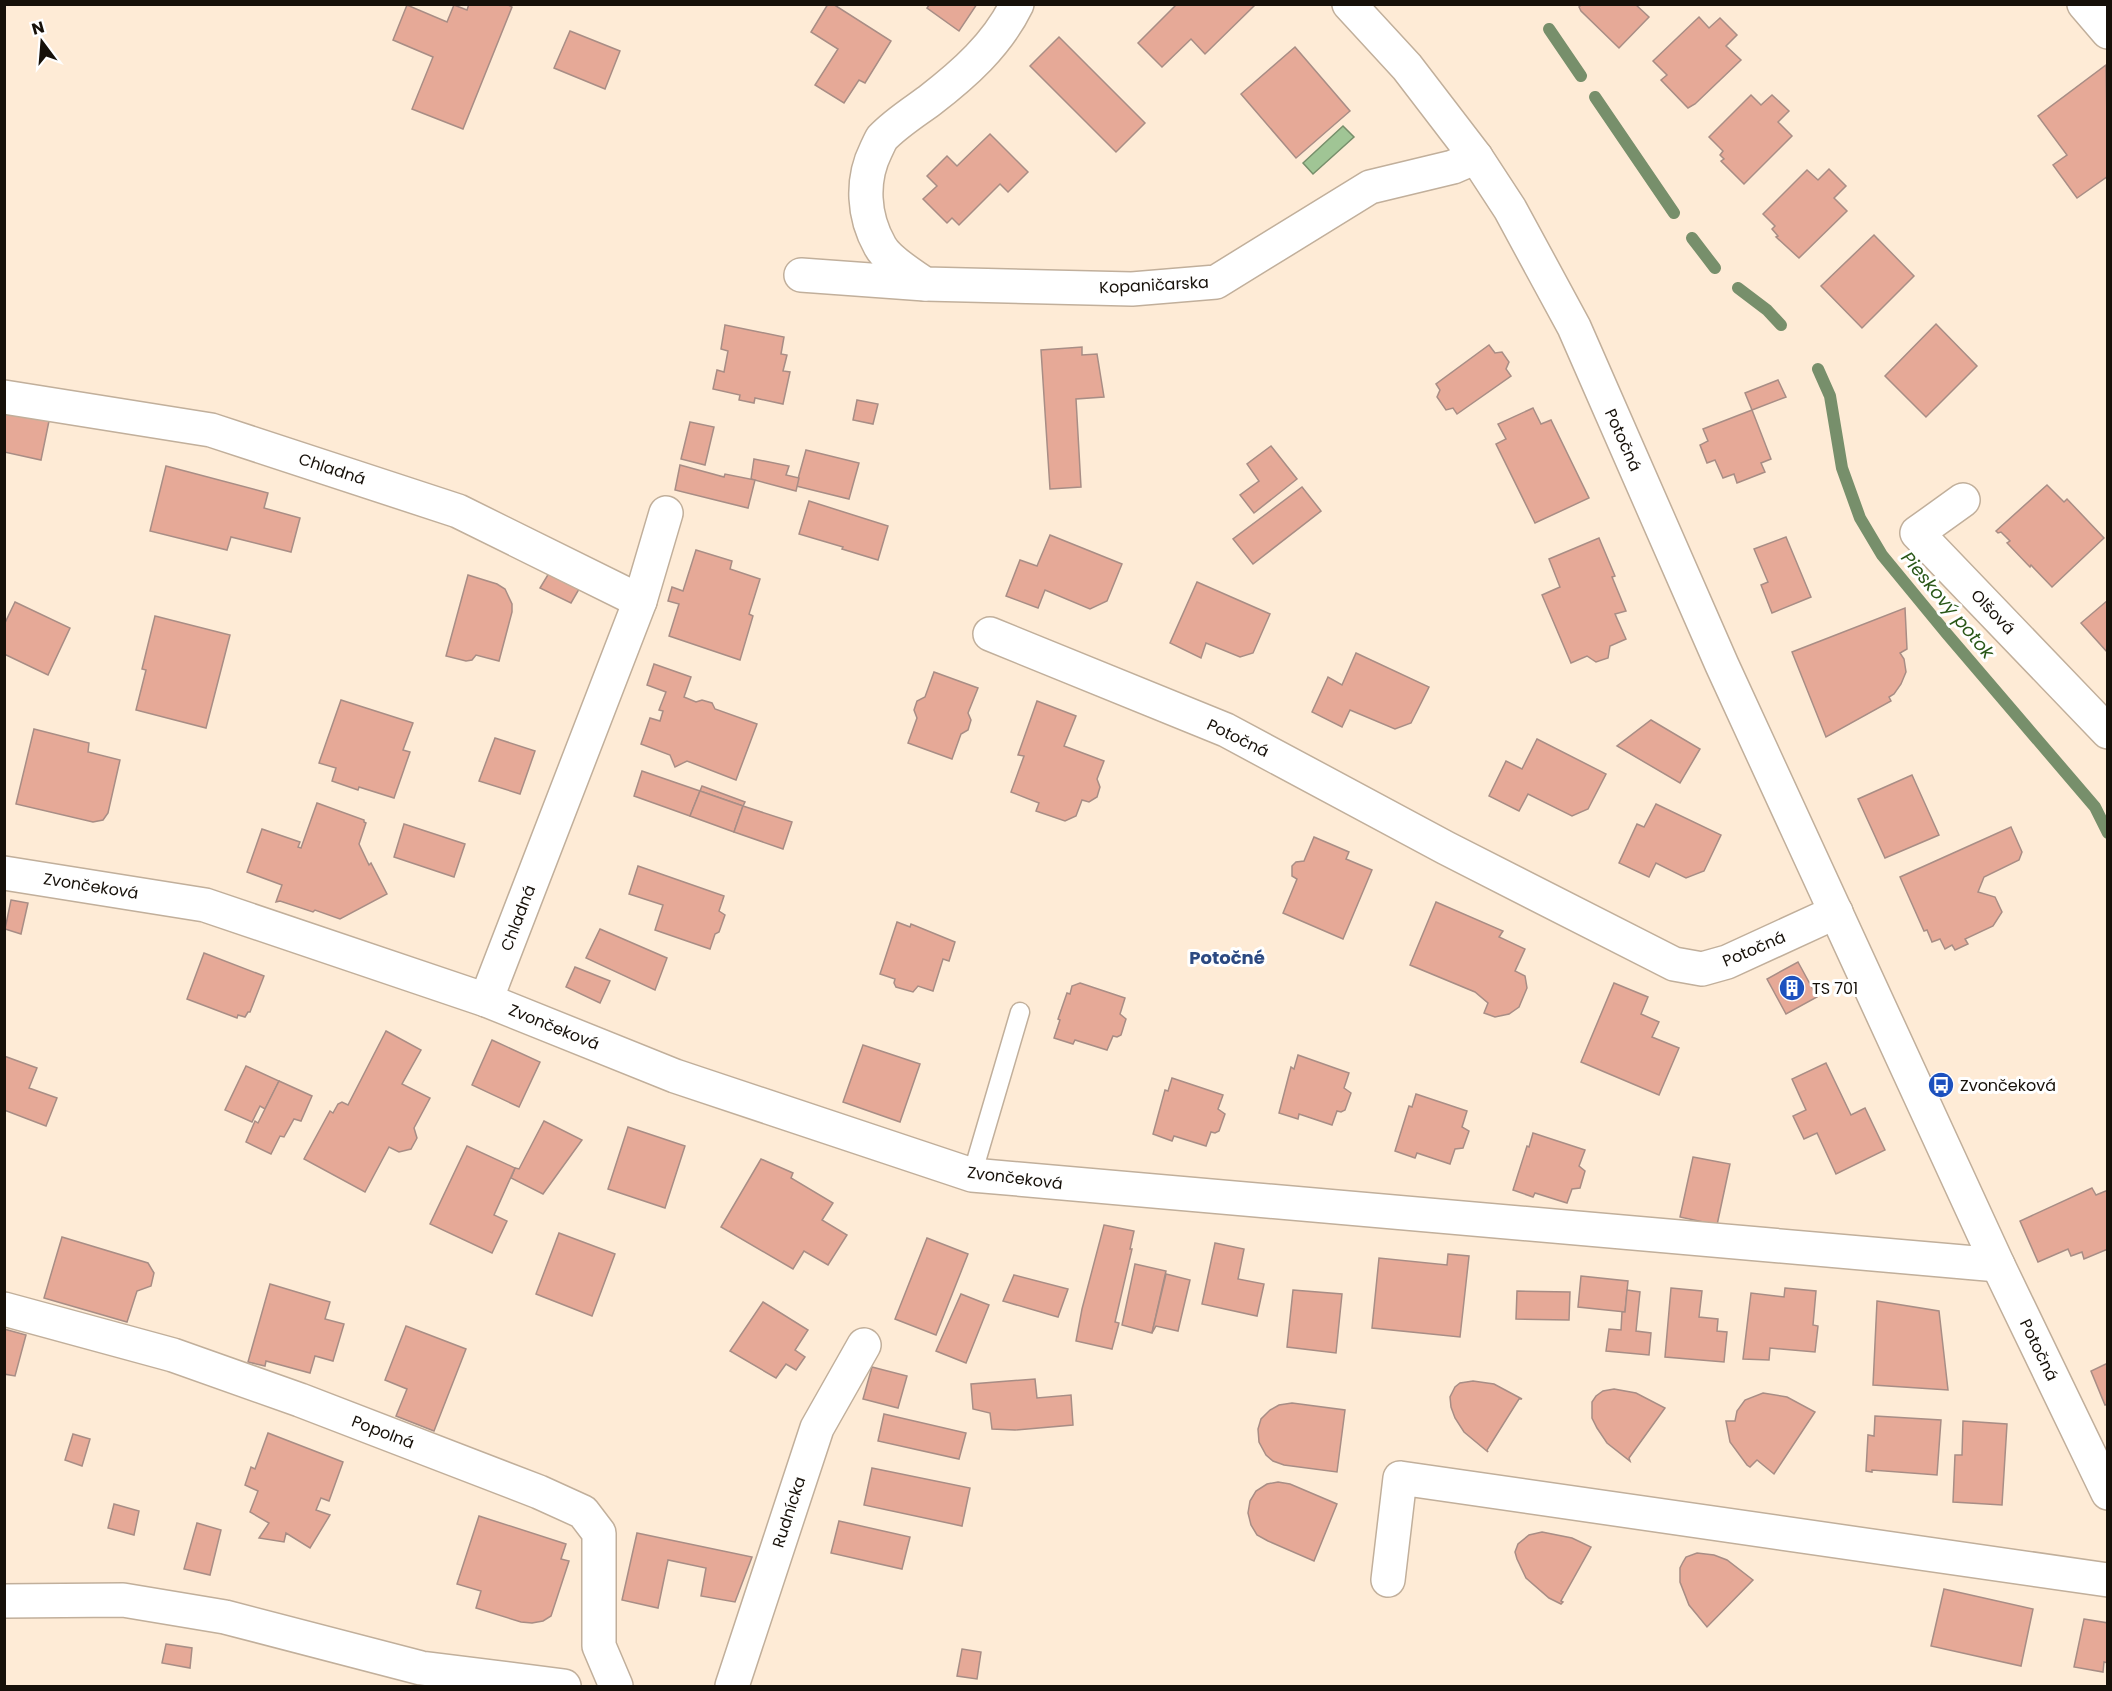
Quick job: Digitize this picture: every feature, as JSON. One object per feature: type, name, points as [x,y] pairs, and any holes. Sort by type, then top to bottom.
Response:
[{"type":"street","points":[[925,284],[902,269],[880,248],[870,220],[865,192],[869,164],[882,139],[946,88],[990,48],[1017,4]]},
{"type":"street","name":"Potočná","points":[[1349,4],[1407,67],[1476,157],[1510,209],[1574,327],[1722,664],[1998,1264],[2106,1486]]},
{"type":"street","points":[[2084,4],[2108,32]]},
{"type":"street","name":"Kopaničarska","points":[[801,275],[925,284],[1132,289],[1216,282],[1370,187],[1453,167],[1476,157]]},
{"type":"street","name":"Chladná","points":[[4,397],[211,430],[459,511],[640,601]]},
{"type":"street","name":"Olšová","points":[[1963,500],[1917,533],[2108,732]]},
{"type":"street","name":"Chladná","points":[[486,999],[640,601],[666,513]]},
{"type":"street","name":"Potočná","points":[[990,634],[1226,730],[1446,848],[1674,964],[1702,969],[1727,962],[1836,912]]},
{"type":"street","name":"Zvončeková","points":[[4,873],[205,905],[486,999],[675,1076],[972,1175],[1998,1264]]},
{"type":"street","name":"Popolná","points":[[4,1309],[173,1355],[387,1433],[539,1492],[583,1512],[599,1533],[599,1646],[616,1686]]},
{"type":"street","name":"Rudnícka","points":[[732,1686],[817,1428],[864,1344]]},
{"type":"street","points":[[1388,1580],[1400,1478],[2108,1580]]},
{"type":"street","points":[[4,1601],[123,1599],[225,1617],[417,1677],[564,1686]]},
{"type":"lane","points":[[972,1175],[1020,1012]]},
{"type":"shaded area","points":[[1343,126],[1354,137],[1313,174],[1303,163]]},
{"type":"building","points":[[469,4],[506,4],[512,7],[463,129],[412,109],[433,57],[393,40],[407,5],[447,22],[454,5],[467,10]]},
{"type":"building","points":[[828,4],[833,4],[891,41],[865,83],[859,80],[844,103],[815,85],[838,49],[811,32]]},
{"type":"building","points":[[930,4],[977,4],[959,31],[927,8]]},
{"type":"building","points":[[1177,4],[1256,4],[1205,54],[1191,39],[1162,67],[1138,43]]},
{"type":"building","points":[[1582,4],[1635,4],[1649,17],[1619,48],[1581,11],[1579,7]]},
{"type":"building","points":[[1699,17],[1709,28],[1720,18],[1737,35],[1726,46],[1741,60],[1688,108],[1661,80],[1667,75],[1653,61]]},
{"type":"building","points":[[570,31],[620,51],[605,89],[554,68]]},
{"type":"building","points":[[1059,37],[1145,123],[1116,152],[1030,66]]},
{"type":"building","points":[[1295,47],[1350,111],[1296,158],[1241,94]]},
{"type":"building","points":[[2106,65],[2108,176],[2077,198],[2053,165],[2067,155],[2038,116]]},
{"type":"building","points":[[1751,95],[1761,105],[1772,95],[1789,111],[1778,122],[1792,136],[1744,184],[1721,161],[1724,159],[1720,155],[1723,151],[1709,137]]},
{"type":"building","points":[[990,134],[1028,172],[1008,192],[1000,184],[959,225],[952,218],[947,223],[923,199],[937,186],[927,176],[947,156],[957,166]]},
{"type":"building","points":[[1829,169],[1846,186],[1834,198],[1847,211],[1799,258],[1776,237],[1778,236],[1772,229],[1775,226],[1763,214],[1807,170],[1818,180]]},
{"type":"building","points":[[1874,235],[1914,276],[1862,328],[1821,286]]},
{"type":"building","points":[[1936,324],[1977,366],[1926,417],[1885,376]]},
{"type":"building","points":[[725,325],[784,337],[781,354],[787,355],[783,371],[790,372],[783,404],[755,398],[754,403],[739,400],[740,395],[713,389],[717,370],[724,372],[728,351],[721,349]]},
{"type":"building","points":[[1489,345],[1495,353],[1502,352],[1509,362],[1506,369],[1511,376],[1457,414],[1453,408],[1446,410],[1437,397],[1440,390],[1436,384]]},
{"type":"building","points":[[1082,347],[1082,355],[1097,354],[1104,397],[1076,399],[1081,487],[1050,489],[1041,350]]},
{"type":"building","points":[[1778,380],[1786,397],[1752,410],[1745,393]]},
{"type":"building","points":[[857,400],[878,404],[873,424],[853,420]]},
{"type":"building","points":[[1533,408],[1541,424],[1551,420],[1589,498],[1535,523],[1496,444],[1506,439],[1498,424]]},
{"type":"building","points":[[1752,410],[1771,459],[1761,463],[1765,472],[1737,483],[1734,474],[1723,478],[1715,460],[1707,463],[1700,445],[1708,441],[1703,429]]},
{"type":"building","points":[[4,411],[49,421],[41,460],[4,452]]},
{"type":"building","points":[[690,422],[714,427],[705,465],[681,459]]},
{"type":"building","points":[[1271,446],[1297,479],[1254,513],[1240,495],[1259,481],[1247,464]]},
{"type":"building","points":[[806,450],[859,463],[849,499],[796,486]]},
{"type":"building","points":[[754,459],[789,466],[786,475],[799,478],[796,491],[751,479]]},
{"type":"building","points":[[680,465],[724,477],[725,474],[755,480],[748,508],[675,490]]},
{"type":"building","points":[[166,466],[268,493],[264,508],[300,518],[291,552],[231,537],[227,550],[150,531]]},
{"type":"building","points":[[2047,485],[2064,502],[2067,499],[2104,538],[2052,587],[2007,543],[2010,541],[2001,532],[1996,531]]},
{"type":"building","points":[[1302,487],[1321,511],[1253,564],[1233,539]]},
{"type":"building","points":[[809,501],[888,526],[878,560],[799,534]]},
{"type":"building","points":[[1050,535],[1122,564],[1107,601],[1090,609],[1045,590],[1038,608],[1006,596],[1020,560],[1037,566]]},
{"type":"building","points":[[1786,537],[1811,597],[1772,613],[1761,585],[1768,582],[1754,549]]},
{"type":"building","points":[[1599,538],[1615,576],[1612,577],[1626,611],[1615,614],[1626,639],[1610,646],[1608,658],[1596,662],[1587,656],[1571,663],[1542,595],[1560,587],[1549,559]]},
{"type":"building","points":[[696,550],[732,561],[730,569],[760,579],[749,614],[753,616],[740,660],[669,636],[679,604],[668,601],[672,587],[683,591]]},
{"type":"building","points":[[552,568],[582,584],[571,603],[540,588]]},
{"type":"building","points":[[468,575],[497,584],[505,589],[512,604],[499,661],[476,655],[472,660],[466,661],[446,656]]},
{"type":"building","points":[[1197,582],[1270,614],[1253,653],[1240,657],[1206,643],[1201,658],[1170,643]]},
{"type":"building","points":[[2108,600],[2108,653],[2081,623]]},
{"type":"building","points":[[15,602],[70,628],[48,675],[4,654],[4,625]]},
{"type":"building","points":[[1905,608],[1907,649],[1900,653],[1904,659],[1906,672],[1901,684],[1889,697],[1891,701],[1826,737],[1792,652]]},
{"type":"building","points":[[155,616],[230,635],[206,728],[136,710],[146,670],[142,669]]},
{"type":"building","points":[[1356,653],[1429,687],[1411,723],[1395,729],[1350,710],[1342,727],[1312,712],[1328,677],[1342,685]]},
{"type":"building","points":[[654,664],[691,677],[684,697],[696,702],[702,700],[712,703],[715,709],[757,724],[736,780],[687,761],[675,767],[670,755],[641,744],[650,718],[660,721],[663,711],[659,710],[666,692],[647,685]]},
{"type":"building","points":[[934,672],[978,688],[968,713],[971,720],[968,730],[961,734],[952,759],[908,743],[917,718],[914,710],[917,701],[925,697]]},
{"type":"building","points":[[341,700],[413,723],[403,750],[410,752],[394,798],[359,787],[358,790],[332,781],[336,768],[319,763]]},
{"type":"building","points":[[1037,701],[1076,716],[1064,746],[1104,761],[1097,779],[1100,787],[1097,797],[1089,802],[1082,800],[1076,816],[1065,821],[1036,811],[1039,803],[1011,792],[1024,756],[1018,755]]},
{"type":"building","points":[[1651,720],[1700,749],[1680,783],[1617,746]]},
{"type":"building","points":[[34,729],[89,743],[88,752],[120,760],[108,813],[103,820],[93,822],[16,804]]},
{"type":"building","points":[[495,738],[535,751],[520,794],[479,781]]},
{"type":"building","points":[[1537,739],[1606,774],[1588,809],[1572,816],[1528,794],[1519,811],[1489,796],[1506,761],[1522,769]]},
{"type":"building","points":[[642,771],[700,791],[690,816],[634,796]]},
{"type":"building","points":[[1912,775],[1939,835],[1885,858],[1858,799]]},
{"type":"building","points":[[702,786],[745,802],[743,806],[700,791]]},
{"type":"building","points":[[700,791],[743,806],[734,832],[690,816]]},
{"type":"building","points":[[317,803],[364,820],[366,823],[359,844],[387,894],[340,919],[315,910],[313,912],[280,901],[276,902],[282,885],[247,872],[262,829],[300,842],[298,847],[301,848]]},
{"type":"building","points":[[1656,804],[1721,835],[1704,871],[1686,878],[1656,863],[1649,877],[1619,863],[1637,824],[1644,827]]},
{"type":"building","points":[[743,806],[792,822],[783,849],[734,832]]},
{"type":"building","points":[[404,824],[465,844],[454,877],[394,857]]},
{"type":"building","points":[[2011,827],[2022,852],[2019,860],[1984,877],[1978,892],[1995,897],[2002,912],[1993,926],[1965,939],[1968,944],[1955,950],[1952,945],[1945,949],[1940,939],[1932,942],[1927,930],[1924,931],[1900,877]]},
{"type":"building","points":[[1314,837],[1349,852],[1346,859],[1372,870],[1343,939],[1283,913],[1297,879],[1292,876],[1292,866],[1296,862],[1304,861]]},
{"type":"building","points":[[638,866],[724,896],[719,911],[725,915],[710,949],[655,930],[663,905],[629,894]]},
{"type":"building","points":[[11,900],[28,903],[21,934],[5,929]]},
{"type":"building","points":[[1436,902],[1503,931],[1499,937],[1525,949],[1515,971],[1525,976],[1527,988],[1519,1007],[1509,1014],[1495,1017],[1484,1013],[1488,1003],[1475,992],[1410,965]]},
{"type":"building","points":[[897,922],[910,927],[911,924],[955,942],[949,961],[943,959],[933,991],[918,986],[913,992],[896,987],[895,979],[880,974]]},
{"type":"building","points":[[600,929],[667,958],[655,990],[586,958]]},
{"type":"building","points":[[204,953],[264,976],[250,1012],[245,1017],[238,1015],[237,1018],[187,999]]},
{"type":"building","name":"TS 701","points":[[1798,962],[1817,997],[1786,1014],[1767,979]]},
{"type":"building","points":[[575,967],[610,981],[600,1003],[566,987]]},
{"type":"building","points":[[1080,983],[1125,998],[1120,1014],[1126,1019],[1121,1035],[1113,1036],[1107,1050],[1075,1040],[1073,1044],[1054,1038],[1067,993],[1070,994],[1072,986]]},
{"type":"building","points":[[1614,983],[1648,997],[1641,1014],[1659,1022],[1652,1037],[1679,1048],[1659,1095],[1581,1062]]},
{"type":"building","points":[[386,1031],[421,1050],[402,1084],[430,1098],[414,1128],[417,1138],[411,1149],[399,1152],[389,1147],[365,1192],[304,1159],[330,1111],[333,1113],[338,1104],[342,1102],[348,1105]]},
{"type":"building","points":[[492,1040],[540,1062],[519,1107],[472,1085]]},
{"type":"building","points":[[863,1045],[920,1064],[900,1122],[843,1102]]},
{"type":"building","points":[[1298,1055],[1349,1073],[1344,1088],[1351,1093],[1345,1110],[1337,1111],[1332,1125],[1299,1114],[1298,1119],[1279,1113],[1291,1067],[1294,1069]]},
{"type":"building","points":[[4,1056],[37,1068],[29,1088],[57,1098],[46,1126],[4,1110]]},
{"type":"building","points":[[1826,1063],[1851,1115],[1865,1108],[1885,1150],[1836,1174],[1817,1133],[1804,1139],[1793,1116],[1806,1110],[1792,1079]]},
{"type":"building","points":[[246,1066],[279,1081],[265,1109],[260,1106],[252,1122],[225,1110]]},
{"type":"building","points":[[1172,1078],[1223,1095],[1218,1109],[1225,1114],[1219,1131],[1211,1132],[1206,1146],[1174,1136],[1172,1141],[1153,1134],[1165,1090],[1168,1091]]},
{"type":"building","points":[[279,1081],[312,1096],[301,1121],[294,1119],[284,1137],[280,1136],[271,1154],[246,1142],[255,1121],[258,1123]]},
{"type":"building","points":[[1416,1094],[1467,1111],[1462,1127],[1469,1131],[1463,1148],[1455,1149],[1450,1164],[1417,1153],[1415,1158],[1395,1151],[1409,1106],[1412,1107]]},
{"type":"building","points":[[544,1121],[582,1140],[543,1194],[511,1178],[515,1168],[519,1169]]},
{"type":"building","points":[[628,1127],[685,1146],[665,1208],[608,1189]]},
{"type":"building","points":[[1533,1133],[1585,1150],[1579,1166],[1585,1171],[1580,1188],[1572,1189],[1567,1203],[1535,1193],[1533,1197],[1513,1190]]},
{"type":"building","points":[[467,1146],[515,1168],[494,1215],[507,1221],[492,1253],[430,1224]]},
{"type":"building","points":[[1693,1157],[1730,1164],[1717,1225],[1680,1217]]},
{"type":"building","points":[[761,1159],[793,1173],[791,1178],[833,1203],[822,1220],[847,1235],[828,1265],[804,1251],[793,1269],[721,1227]]},
{"type":"building","points":[[2092,1188],[2096,1195],[2108,1190],[2108,1249],[2084,1259],[2082,1252],[2071,1256],[2068,1249],[2038,1262],[2020,1221]]},
{"type":"building","points":[[1104,1225],[1134,1231],[1115,1322],[1119,1323],[1112,1349],[1076,1341]]},
{"type":"building","points":[[559,1233],[615,1254],[592,1316],[536,1294]]},
{"type":"building","points":[[62,1237],[148,1263],[154,1273],[151,1286],[137,1291],[127,1322],[44,1298]]},
{"type":"building","points":[[927,1238],[968,1254],[936,1335],[895,1319]]},
{"type":"building","points":[[1215,1243],[1244,1249],[1238,1279],[1264,1284],[1257,1316],[1202,1304]]},
{"type":"building","points":[[1448,1254],[1469,1256],[1460,1337],[1372,1328],[1379,1258],[1447,1265]]},
{"type":"building","points":[[1135,1264],[1166,1271],[1152,1333],[1122,1325]]},
{"type":"building","points":[[1166,1274],[1190,1280],[1178,1331],[1156,1326],[1152,1333]]},
{"type":"building","points":[[1014,1275],[1068,1289],[1058,1317],[1003,1301]]},
{"type":"building","points":[[1581,1276],[1628,1281],[1625,1312],[1578,1307]]},
{"type":"building","points":[[270,1284],[330,1302],[325,1319],[344,1324],[333,1361],[315,1356],[310,1373],[266,1361],[265,1366],[248,1362]]},
{"type":"building","points":[[1671,1288],[1702,1291],[1699,1317],[1718,1319],[1717,1331],[1727,1332],[1724,1362],[1665,1357]]},
{"type":"building","points":[[1785,1288],[1816,1291],[1813,1325],[1818,1326],[1815,1352],[1770,1348],[1769,1360],[1743,1359],[1751,1293],[1784,1297]]},
{"type":"building","points":[[1293,1290],[1342,1294],[1336,1353],[1287,1347]]},
{"type":"building","points":[[1627,1290],[1640,1292],[1636,1331],[1651,1333],[1649,1355],[1606,1351],[1609,1329],[1621,1330]]},
{"type":"building","points":[[1517,1291],[1570,1292],[1569,1320],[1516,1319]]},
{"type":"building","points":[[961,1294],[989,1305],[966,1363],[936,1351]]},
{"type":"building","points":[[1877,1301],[1939,1311],[1948,1390],[1873,1385]]},
{"type":"building","points":[[763,1302],[808,1330],[795,1350],[805,1357],[796,1370],[786,1364],[776,1378],[730,1351]]},
{"type":"building","points":[[406,1326],[466,1349],[434,1431],[396,1416],[407,1389],[385,1380]]},
{"type":"building","points":[[4,1329],[26,1335],[15,1376],[4,1374]]},
{"type":"building","points":[[2108,1363],[2108,1404],[2105,1405],[2091,1371]]},
{"type":"building","points":[[872,1367],[907,1376],[898,1408],[863,1399]]},
{"type":"building","points":[[1035,1379],[1037,1398],[1071,1395],[1073,1425],[1015,1430],[992,1429],[990,1413],[973,1409],[971,1384]]},
{"type":"building","points":[[1473,1381],[1494,1384],[1522,1399],[1519,1399],[1487,1450],[1488,1452],[1464,1432],[1451,1407],[1450,1397],[1455,1387],[1460,1383]]},
{"type":"building","points":[[1614,1389],[1636,1393],[1665,1408],[1629,1458],[1630,1461],[1607,1443],[1592,1418],[1592,1402],[1596,1396],[1603,1391]]},
{"type":"building","points":[[1763,1393],[1787,1397],[1815,1412],[1774,1474],[1757,1460],[1750,1467],[1747,1465],[1730,1442],[1726,1421],[1735,1421],[1737,1411],[1745,1400]]},
{"type":"building","points":[[1292,1403],[1345,1410],[1337,1472],[1284,1465],[1273,1461],[1266,1455],[1259,1442],[1258,1429],[1261,1419],[1279,1405]]},
{"type":"building","points":[[884,1414],[966,1433],[959,1459],[878,1441]]},
{"type":"building","points":[[1875,1416],[1941,1420],[1937,1475],[1866,1471],[1868,1435],[1874,1436]]},
{"type":"building","points":[[1963,1421],[2007,1424],[2002,1505],[1953,1502],[1955,1455],[1962,1455]]},
{"type":"building","points":[[268,1433],[343,1462],[329,1501],[321,1498],[316,1510],[330,1515],[310,1548],[286,1533],[284,1542],[259,1538],[269,1523],[250,1512],[258,1491],[245,1485],[251,1467],[255,1469]]},
{"type":"building","points":[[73,1434],[90,1439],[82,1466],[65,1460]]},
{"type":"building","points":[[872,1468],[970,1488],[962,1526],[864,1505]]},
{"type":"building","points":[[1278,1482],[1290,1484],[1337,1504],[1314,1561],[1257,1535],[1251,1525],[1248,1513],[1250,1501],[1256,1491],[1267,1484]]},
{"type":"building","points":[[114,1504],[139,1511],[134,1535],[108,1528]]},
{"type":"building","points":[[479,1516],[566,1544],[561,1559],[569,1561],[551,1616],[543,1621],[521,1622],[476,1608],[481,1591],[457,1584]]},
{"type":"building","points":[[839,1521],[910,1537],[902,1569],[831,1553]]},
{"type":"building","points":[[197,1523],[221,1530],[210,1575],[184,1569]]},
{"type":"building","points":[[1542,1532],[1572,1538],[1591,1547],[1561,1604],[1549,1598],[1526,1578],[1515,1552],[1518,1544],[1529,1535]]},
{"type":"building","points":[[637,1533],[752,1557],[735,1602],[701,1596],[706,1568],[668,1560],[658,1608],[622,1600]]},
{"type":"building","points":[[1697,1553],[1714,1555],[1727,1560],[1753,1580],[1707,1627],[1689,1605],[1680,1582],[1680,1568],[1683,1562],[1686,1557]]},
{"type":"building","points":[[1944,1589],[2033,1609],[2021,1666],[1931,1646]]},
{"type":"building","points":[[2084,1619],[2108,1623],[2108,1663],[2104,1662],[2103,1672],[2074,1667]]},
{"type":"building","points":[[166,1644],[192,1648],[190,1668],[162,1663]]},
{"type":"building","points":[[962,1649],[981,1652],[977,1679],[957,1676]]},
{"type":"waterway","name":"Pieskový potok","points":[[1549,29],[1581,76]]},
{"type":"waterway","name":"Pieskový potok","points":[[1595,97],[1674,213]]},
{"type":"waterway","name":"Pieskový potok","points":[[1692,238],[1715,268]]},
{"type":"waterway","name":"Pieskový potok","points":[[1738,288],[1767,310],[1781,325]]},
{"type":"waterway","name":"Pieskový potok","points":[[1818,369],[1830,396],[1842,468],[1860,518],[1882,555],[2095,807],[2108,833]]},
{"type":"place","name":"TS 701","points":[[1792,988]]},
{"type":"place","name":"Zvončeková","points":[[1941,1085]]},
{"type":"district","name":"Potočné","points":[[1227,957]]}]
